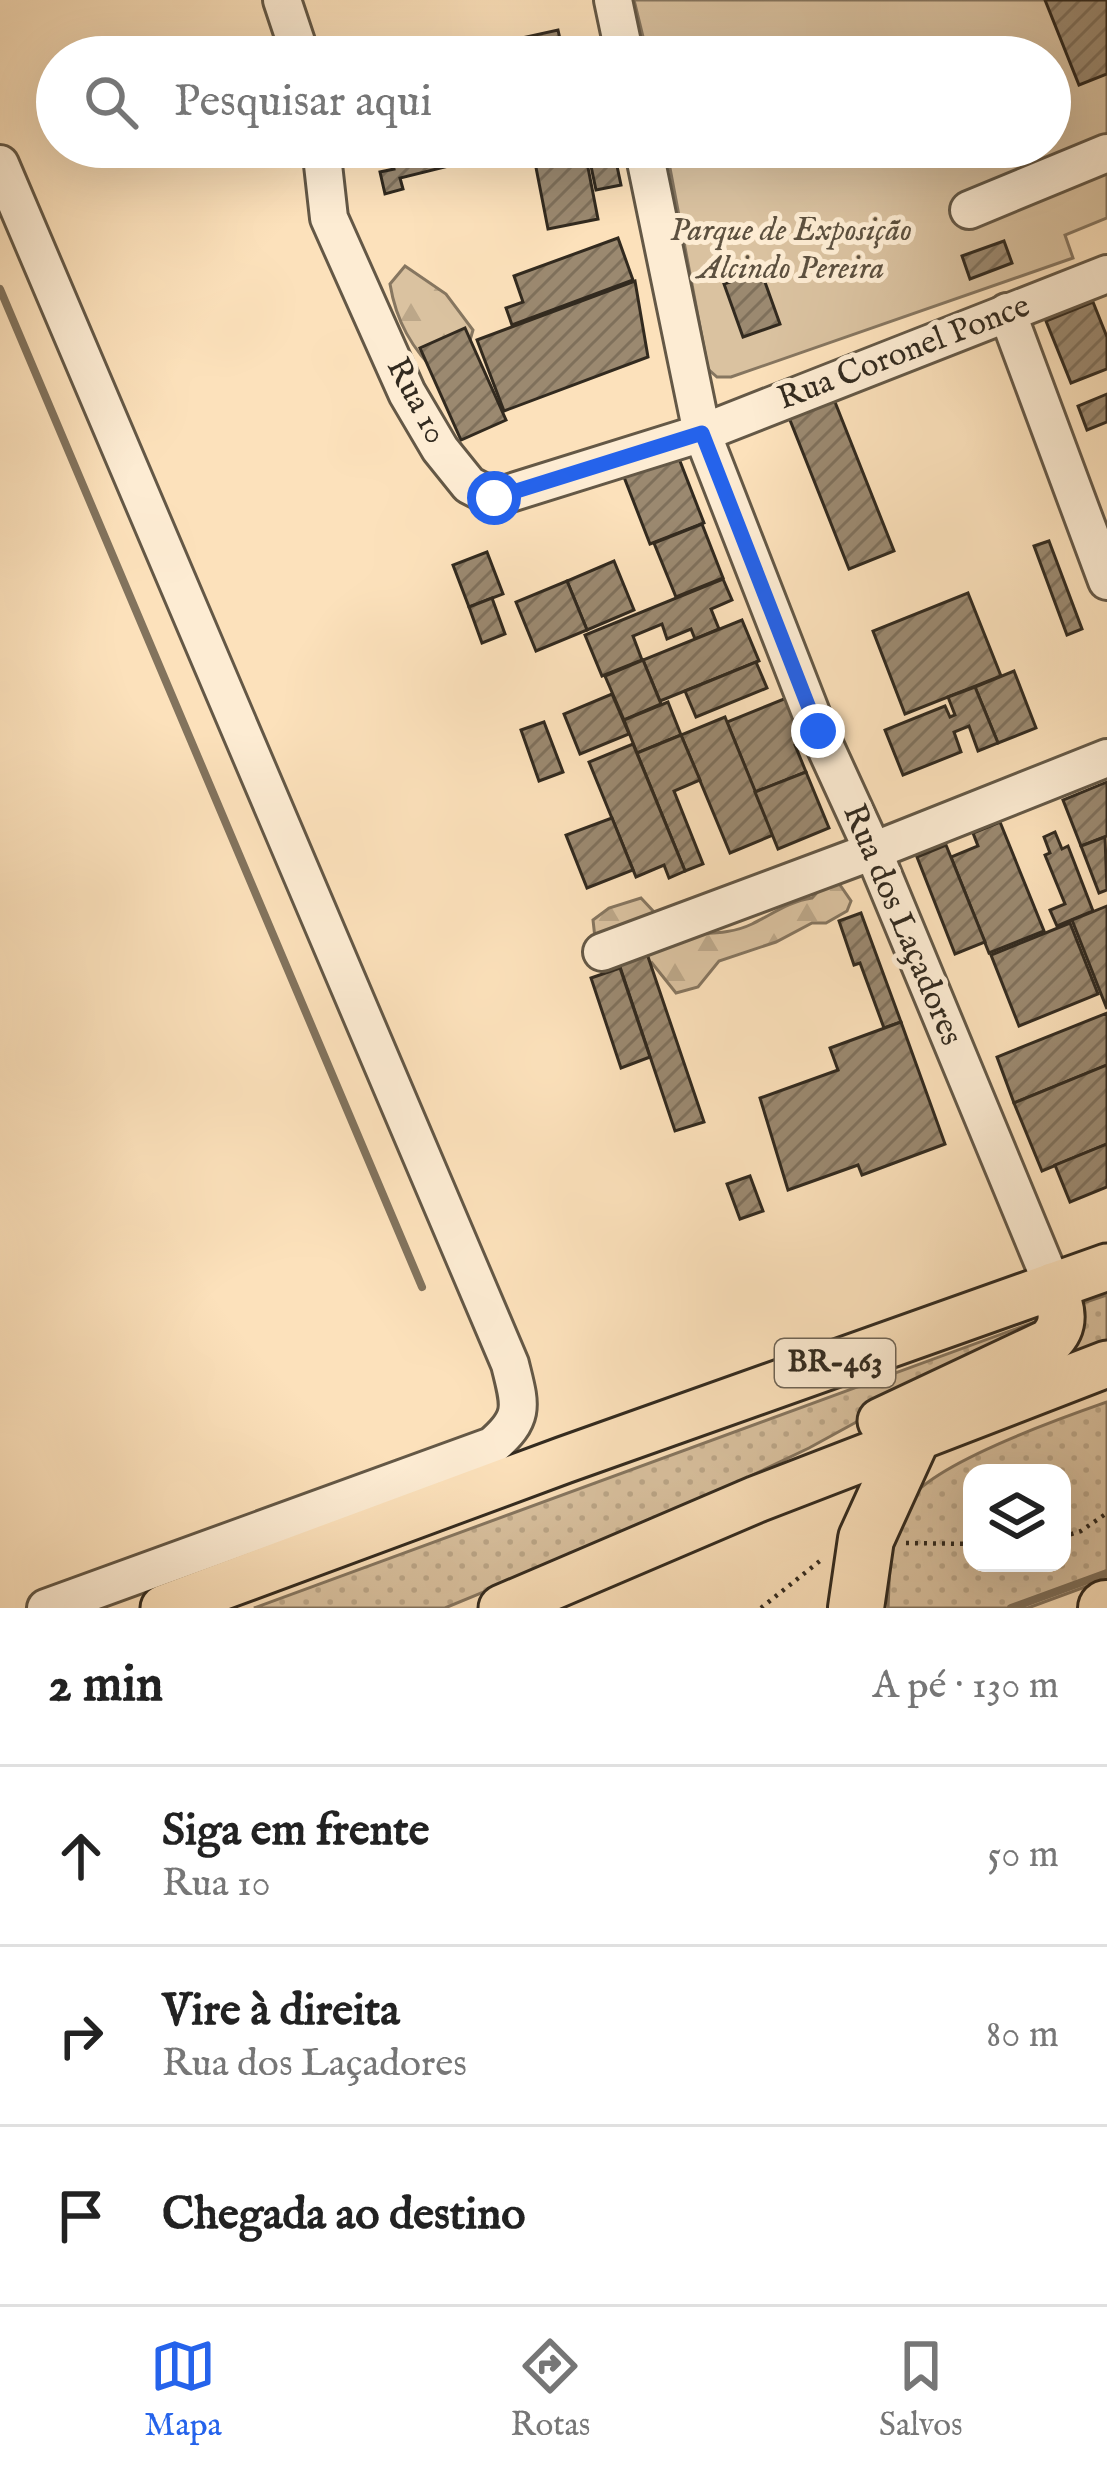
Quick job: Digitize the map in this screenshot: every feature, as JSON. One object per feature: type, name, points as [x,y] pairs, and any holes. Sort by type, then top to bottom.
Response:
[{"type":"highway","points":[[856,1608],[866,1539],[912,1438]]},
{"type":"main road","name":"BR-463","points":[[164,1608],[1107,1267]]},
{"type":"main road","points":[[757,1499],[881,1421],[1049,1342],[1060,1332],[1063,1321],[1052,1286]]},
{"type":"main road","points":[[502,1608],[757,1499],[1107,1364]]},
{"type":"street","points":[[282,0],[294,36]]},
{"type":"street","points":[[613,0],[621,36]]},
{"type":"street","points":[[1071,168],[1107,153]]},
{"type":"street","points":[[0,164],[509,1364],[520,1404],[514,1427],[492,1446],[46,1608]]},
{"type":"street","name":"Rua 10","points":[[323,168],[329,218],[407,393],[440,449],[469,485],[494,498],[702,433]]},
{"type":"street","name":"Rua dos Laçadores","points":[[647,168],[702,433],[818,731],[873,851],[1052,1286]]},
{"type":"street","points":[[969,210],[1071,168]]},
{"type":"street","name":"Rua Coronel Ponce","points":[[702,433],[1107,274]]},
{"type":"street","points":[[1007,312],[1107,581]]},
{"type":"street","points":[[602,952],[1107,758]]},
{"type":"path","points":[[1071,1535],[1107,1513]]},
{"type":"green space","name":"Parque de Exposição Alcindo Pereira","points":[[634,0],[1107,0],[1107,218],[1065,235],[1073,258],[731,377],[717,377],[708,369],[670,168],[1071,168],[1071,36],[643,36]]},
{"type":"green space","points":[[405,266],[446,294],[473,330],[464,361],[439,375],[413,345],[396,310],[390,284]]},
{"type":"green space","points":[[838,882],[851,901],[847,911],[719,961],[698,987],[676,993],[652,963],[631,992],[619,983],[622,955],[670,937],[743,928]]},
{"type":"green space","points":[[641,898],[655,913],[649,924],[595,938],[593,920],[609,908]]},
{"type":"green space","points":[[1107,1295],[1107,1345],[907,1423],[1069,1351],[1079,1333],[1080,1304]]},
{"type":"green space","points":[[1048,1317],[809,1448],[667,1516],[445,1608],[254,1608]]},
{"type":"green space","points":[[1107,1402],[1107,1579],[1028,1608],[888,1608],[894,1538],[909,1500],[945,1471],[1032,1430]]},
{"type":"building","points":[[1045,0],[1107,0],[1107,74],[1079,85],[1071,65],[1071,36],[1059,36]]},
{"type":"building","points":[[441,168],[400,178],[403,189],[385,194],[380,172]]},
{"type":"building","points":[[536,168],[588,168],[598,219],[548,229]]},
{"type":"building","points":[[591,168],[617,168],[621,185],[596,190]]},
{"type":"building","points":[[618,238],[633,280],[512,325],[506,308],[523,302],[514,276]]},
{"type":"building","points":[[1004,241],[1012,263],[970,279],[962,256]]},
{"type":"building","points":[[761,271],[780,324],[743,337],[724,284]]},
{"type":"building","points":[[635,281],[648,357],[504,411],[477,340]]},
{"type":"building","points":[[1093,302],[1107,337],[1107,369],[1071,383],[1046,321]]},
{"type":"building","points":[[465,328],[506,420],[461,440],[420,348]]},
{"type":"building","points":[[1107,394],[1107,422],[1087,430],[1078,406]]},
{"type":"building","points":[[833,397],[894,551],[849,569],[788,415]]},
{"type":"building","points":[[678,456],[704,523],[650,544],[624,477]]},
{"type":"building","points":[[702,524],[723,578],[676,597],[654,543]]},
{"type":"building","points":[[1049,541],[1082,629],[1067,635],[1034,546]]},
{"type":"building","points":[[487,552],[503,594],[469,607],[453,565]]},
{"type":"building","points":[[614,561],[634,610],[587,630],[567,581]]},
{"type":"building","points":[[723,579],[732,600],[711,609],[719,629],[695,639],[691,629],[667,639],[662,624],[633,636],[642,660],[602,676],[585,635]]},
{"type":"building","points":[[567,581],[587,630],[536,651],[516,602]]},
{"type":"building","points":[[968,593],[1001,676],[905,714],[873,631]]},
{"type":"building","points":[[492,598],[505,634],[482,643],[469,607]]},
{"type":"building","points":[[742,620],[759,661],[660,701],[643,660]]},
{"type":"building","points":[[643,660],[661,704],[624,720],[605,676]]},
{"type":"building","points":[[756,662],[767,688],[696,717],[685,691]]},
{"type":"building","points":[[1014,671],[1036,728],[998,743],[975,687]]},
{"type":"building","points":[[975,687],[998,743],[978,751],[969,726],[954,732],[961,752],[903,775],[885,730],[945,706],[950,717],[955,715],[948,697]]},
{"type":"building","points":[[612,694],[629,734],[580,754],[564,714]]},
{"type":"building","points":[[789,697],[806,740],[795,745],[806,772],[755,792],[727,722]]},
{"type":"building","points":[[668,702],[681,735],[637,753],[624,720]]},
{"type":"building","points":[[725,717],[773,835],[730,853],[681,735]]},
{"type":"building","points":[[544,722],[563,772],[539,781],[521,730]]},
{"type":"building","points":[[681,735],[700,780],[674,791],[703,864],[685,871],[637,753]]},
{"type":"building","points":[[633,744],[685,871],[669,878],[664,865],[636,877],[589,762]]},
{"type":"building","points":[[806,772],[829,828],[778,849],[755,792]]},
{"type":"building","points":[[1107,782],[1107,836],[1081,846],[1063,800]]},
{"type":"building","points":[[612,818],[633,870],[587,888],[566,835]]},
{"type":"building","points":[[1000,822],[1044,931],[989,953],[951,857],[978,846],[973,833]]},
{"type":"building","points":[[1055,832],[1062,849],[1068,846],[1093,911],[1057,926],[1050,910],[1065,904],[1045,855],[1050,853],[1044,837]]},
{"type":"building","points":[[1105,837],[1107,890],[1099,893],[1081,846]]},
{"type":"building","points":[[946,845],[985,942],[955,954],[917,857]]},
{"type":"building","points":[[1107,906],[1107,1009],[1072,920]]},
{"type":"building","points":[[861,913],[901,1022],[884,1028],[839,921]]},
{"type":"building","points":[[1070,923],[1098,994],[1019,1026],[991,955]]},
{"type":"building","points":[[643,942],[704,1122],[675,1131],[615,952]]},
{"type":"building","points":[[620,968],[650,1057],[621,1068],[591,978]]},
{"type":"building","points":[[1107,1013],[1107,1065],[1014,1103],[997,1057]]},
{"type":"building","points":[[901,1022],[945,1144],[862,1175],[858,1165],[788,1190],[760,1098],[838,1070],[830,1048]]},
{"type":"building","points":[[1107,1065],[1107,1144],[1042,1171],[1014,1103]]},
{"type":"building","points":[[1107,1144],[1107,1187],[1070,1202],[1055,1165]]},
{"type":"building","points":[[750,1176],[763,1211],[740,1219],[727,1184]]},
{"type":"waterway","points":[[0,289],[422,1287]]},
{"type":"waterway","points":[[1011,1608],[1107,1573]]},
{"type":"route","points":[[494,498],[702,433],[818,731]]}]
